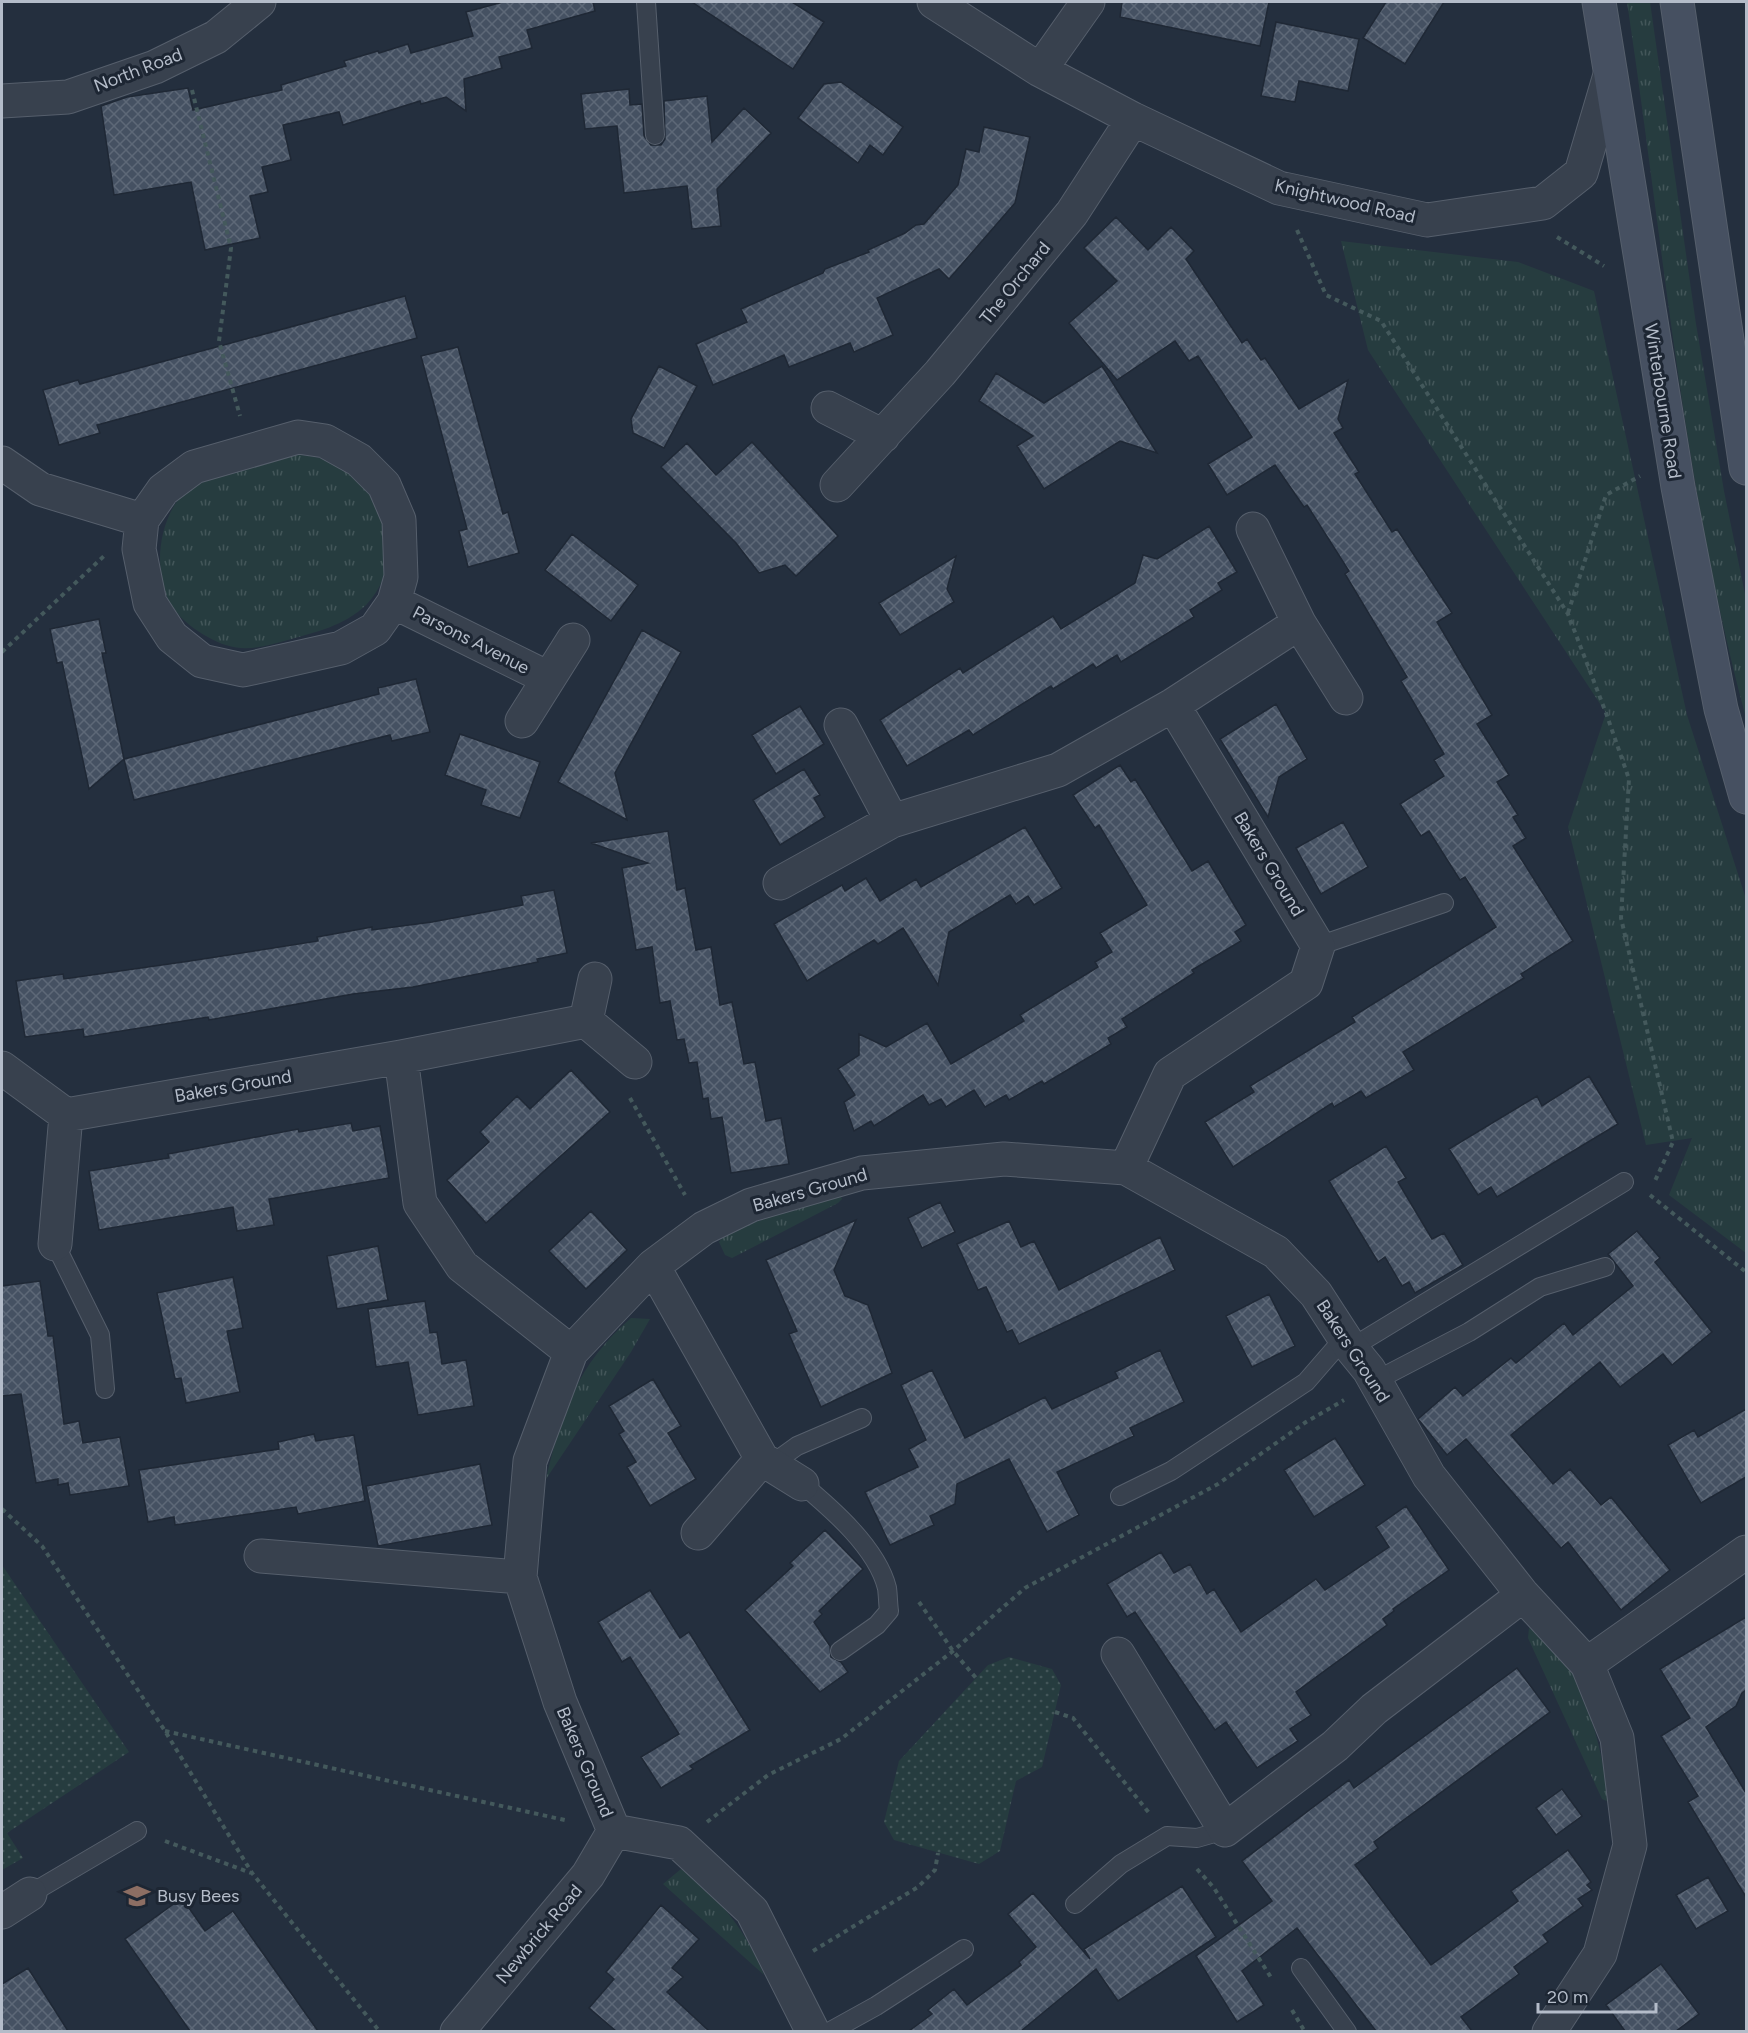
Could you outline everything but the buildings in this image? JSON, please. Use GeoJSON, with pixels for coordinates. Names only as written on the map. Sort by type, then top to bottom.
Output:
{"type":"FeatureCollection","features":[{"type":"Feature","properties":{"kind":"main road","name":"Winterbourne Road"},"geometry":{"type":"LineString","coordinates":[[1599,2],[1678,488],[1721,709],[1746,796]]}},
{"type":"Feature","properties":{"kind":"main road"},"geometry":{"type":"LineString","coordinates":[[1677,2],[1746,468]]}},
{"type":"Feature","properties":{"kind":"street","name":"North Road"},"geometry":{"type":"LineString","coordinates":[[2,101],[68,97],[155,67],[216,38],[259,2]]}},
{"type":"Feature","properties":{"kind":"street","name":"Knightwood Road"},"geometry":{"type":"LineString","coordinates":[[934,2],[1040,70],[1133,119],[1279,189],[1427,220],[1543,203],[1581,173],[1610,75]]}},
{"type":"Feature","properties":{"kind":"street"},"geometry":{"type":"LineString","coordinates":[[1040,70],[1088,2]]}},
{"type":"Feature","properties":{"kind":"street","name":"The Orchard"},"geometry":{"type":"LineString","coordinates":[[837,485],[940,373],[1072,213],[1133,119]]}},
{"type":"Feature","properties":{"kind":"street"},"geometry":{"type":"LineString","coordinates":[[828,408],[883,435]]}},
{"type":"Feature","properties":{"kind":"street","name":"Parsons Avenue"},"geometry":{"type":"LineString","coordinates":[[298,436],[325,441],[359,460],[384,485],[399,520],[401,577],[394,602],[375,629],[341,648],[243,670],[202,662],[171,637],[150,603],[139,549],[142,519],[163,490],[194,468],[298,436]]}},
{"type":"Feature","properties":{"kind":"street"},"geometry":{"type":"LineString","coordinates":[[2,463],[40,489],[142,519]]}},
{"type":"Feature","properties":{"kind":"street"},"geometry":{"type":"LineString","coordinates":[[1253,529],[1299,623],[1346,698]]}},
{"type":"Feature","properties":{"kind":"street","name":"Parsons Avenue"},"geometry":{"type":"LineString","coordinates":[[394,602],[548,678]]}},
{"type":"Feature","properties":{"kind":"street"},"geometry":{"type":"LineString","coordinates":[[780,883],[892,820],[1058,770],[1173,705],[1299,623]]}},
{"type":"Feature","properties":{"kind":"street","name":"Parsons Avenue"},"geometry":{"type":"LineString","coordinates":[[522,721],[573,640]]}},
{"type":"Feature","properties":{"kind":"street","name":"Bakers Ground"},"geometry":{"type":"LineString","coordinates":[[1173,705],[1318,946]]}},
{"type":"Feature","properties":{"kind":"street"},"geometry":{"type":"LineString","coordinates":[[841,725],[892,820]]}},
{"type":"Feature","properties":{"kind":"street"},"geometry":{"type":"LineString","coordinates":[[1126,1168],[1170,1074],[1306,983],[1318,946]]}},
{"type":"Feature","properties":{"kind":"street"},"geometry":{"type":"LineString","coordinates":[[595,979],[586,1021],[635,1062]]}},
{"type":"Feature","properties":{"kind":"street","name":"Bakers Ground"},"geometry":{"type":"LineString","coordinates":[[66,1115],[400,1057],[586,1021]]}},
{"type":"Feature","properties":{"kind":"street"},"geometry":{"type":"LineString","coordinates":[[400,1057],[420,1203],[462,1266],[571,1352]]}},
{"type":"Feature","properties":{"kind":"street"},"geometry":{"type":"LineString","coordinates":[[2,1068],[66,1115],[55,1244]]}},
{"type":"Feature","properties":{"kind":"street","name":"Bakers Ground"},"geometry":{"type":"LineString","coordinates":[[679,1843],[614,1831],[560,1702],[520,1577],[530,1461],[571,1352],[653,1266],[704,1228],[751,1205],[862,1173],[1004,1158],[1126,1168],[1276,1252],[1316,1294],[1360,1359],[1429,1476],[1522,1595],[1587,1664],[1617,1738],[1630,1845],[1600,1954],[1549,2031]]}},
{"type":"Feature","properties":{"kind":"street"},"geometry":{"type":"LineString","coordinates":[[653,1266],[767,1462],[802,1484]]}},
{"type":"Feature","properties":{"kind":"street"},"geometry":{"type":"LineString","coordinates":[[698,1533],[767,1462]]}},
{"type":"Feature","properties":{"kind":"street"},"geometry":{"type":"LineString","coordinates":[[1587,1664],[1746,1552]]}},
{"type":"Feature","properties":{"kind":"street"},"geometry":{"type":"LineString","coordinates":[[261,1556],[520,1577]]}},
{"type":"Feature","properties":{"kind":"street"},"geometry":{"type":"LineString","coordinates":[[1118,1654],[1225,1830],[1335,1746],[1374,1709],[1522,1595]]}},
{"type":"Feature","properties":{"kind":"street","name":"Newbrick Road"},"geometry":{"type":"LineString","coordinates":[[457,2031],[588,1875],[614,1831]]}},
{"type":"Feature","properties":{"kind":"street"},"geometry":{"type":"LineString","coordinates":[[679,1843],[752,1911],[813,2031]]}},
{"type":"Feature","properties":{"kind":"street"},"geometry":{"type":"LineString","coordinates":[[2,1912],[30,1894]]}},
{"type":"Feature","properties":{"kind":"lane"},"geometry":{"type":"LineString","coordinates":[[646,2],[655,135]]}},
{"type":"Feature","properties":{"kind":"lane"},"geometry":{"type":"LineString","coordinates":[[1318,946],[1444,903]]}},
{"type":"Feature","properties":{"kind":"lane"},"geometry":{"type":"LineString","coordinates":[[1360,1359],[1624,1182]]}},
{"type":"Feature","properties":{"kind":"lane"},"geometry":{"type":"LineString","coordinates":[[55,1244],[100,1335],[105,1389]]}},
{"type":"Feature","properties":{"kind":"lane"},"geometry":{"type":"LineString","coordinates":[[1120,1496],[1171,1471],[1306,1382],[1360,1359],[1469,1332],[1540,1287],[1605,1267]]}},
{"type":"Feature","properties":{"kind":"lane"},"geometry":{"type":"LineString","coordinates":[[767,1462],[797,1446],[862,1418]]}},
{"type":"Feature","properties":{"kind":"lane"},"geometry":{"type":"LineString","coordinates":[[802,1484],[834,1511],[869,1552],[886,1587],[889,1611],[877,1625],[840,1651]]}},
{"type":"Feature","properties":{"kind":"lane"},"geometry":{"type":"LineString","coordinates":[[1076,1904],[1121,1864],[1167,1836],[1197,1839],[1225,1830]]}},
{"type":"Feature","properties":{"kind":"lane"},"geometry":{"type":"LineString","coordinates":[[30,1894],[137,1831]]}},
{"type":"Feature","properties":{"kind":"lane"},"geometry":{"type":"LineString","coordinates":[[829,2031],[876,2006],[964,1949]]}},
{"type":"Feature","properties":{"kind":"lane"},"geometry":{"type":"LineString","coordinates":[[1301,1968],[1347,2031]]}},
{"type":"Feature","properties":{"kind":"path"},"geometry":{"type":"LineString","coordinates":[[183,54],[231,248],[219,340],[250,451]]}},
{"type":"Feature","properties":{"kind":"path"},"geometry":{"type":"LineString","coordinates":[[1279,189],[1326,295],[1381,321],[1568,614],[1629,778],[1621,918],[1673,1142],[1649,1194],[1641,1198]]}},
{"type":"Feature","properties":{"kind":"path"},"geometry":{"type":"LineString","coordinates":[[1543,203],[1544,229],[1605,266]]}},
{"type":"Feature","properties":{"kind":"path"},"geometry":{"type":"LineString","coordinates":[[1568,614],[1606,495],[1642,475]]}},
{"type":"Feature","properties":{"kind":"path"},"geometry":{"type":"LineString","coordinates":[[2,652],[142,519]]}},
{"type":"Feature","properties":{"kind":"path"},"geometry":{"type":"LineString","coordinates":[[627,1094],[704,1228]]}},
{"type":"Feature","properties":{"kind":"path"},"geometry":{"type":"LineString","coordinates":[[1649,1194],[1746,1272]]}},
{"type":"Feature","properties":{"kind":"path"},"geometry":{"type":"LineString","coordinates":[[679,1843],[768,1775],[841,1739],[953,1651],[1025,1588],[1218,1484],[1306,1422],[1354,1394],[1360,1359]]}},
{"type":"Feature","properties":{"kind":"path"},"geometry":{"type":"LineString","coordinates":[[2,1509],[42,1546],[165,1731],[252,1873],[380,2031]]}},
{"type":"Feature","properties":{"kind":"path"},"geometry":{"type":"LineString","coordinates":[[1055,1712],[1073,1718],[1167,1836],[1214,1888],[1275,1984]]}},
{"type":"Feature","properties":{"kind":"path"},"geometry":{"type":"LineString","coordinates":[[165,1731],[614,1831]]}},
{"type":"Feature","properties":{"kind":"path"},"geometry":{"type":"LineString","coordinates":[[137,1831],[252,1873]]}},
{"type":"Feature","properties":{"kind":"path"},"geometry":{"type":"LineString","coordinates":[[782,1970],[918,1887],[935,1870],[938,1853]]}},
{"type":"Feature","properties":{"kind":"path"},"geometry":{"type":"LineString","coordinates":[[1287,2003],[1305,2031]]}},
{"type":"Feature","properties":{"kind":"green space"},"geometry":{"type":"Polygon","coordinates":[[[1627,2],[1650,2],[1696,324],[1724,491],[1746,599],[1746,718],[1724,630],[1690,452],[1627,2]]]}},
{"type":"Feature","properties":{"kind":"green space"},"geometry":{"type":"Polygon","coordinates":[[[1341,241],[1518,262],[1594,291],[1687,715],[1746,899],[1746,1253],[1669,1195],[1692,1138],[1646,1145],[1568,827],[1606,713],[1368,350],[1341,241]]]}},
{"type":"Feature","properties":{"kind":"green space"},"geometry":{"type":"Polygon","coordinates":[[[290,454],[335,462],[355,472],[371,488],[385,516],[388,532],[389,548],[383,579],[376,593],[366,605],[348,618],[329,627],[266,646],[237,648],[217,642],[182,618],[166,594],[160,561],[161,544],[171,511],[192,485],[207,476],[237,466],[290,454]]]}},
{"type":"Feature","properties":{"kind":"green space"},"geometry":{"type":"Polygon","coordinates":[[[841,1196],[842,1199],[838,1203],[732,1258],[725,1255],[719,1242],[726,1235],[756,1222],[841,1196]]]}},
{"type":"Feature","properties":{"kind":"green space"},"geometry":{"type":"Polygon","coordinates":[[[631,1318],[650,1319],[631,1352],[546,1479],[558,1432],[574,1391],[597,1353],[631,1318]]]}},
{"type":"Feature","properties":{"kind":"green space"},"geometry":{"type":"Polygon","coordinates":[[[2,1565],[129,1752],[7,1833],[23,1858],[2,1870],[2,1565]]]}},
{"type":"Feature","properties":{"kind":"green space"},"geometry":{"type":"Polygon","coordinates":[[[1529,1628],[1547,1640],[1563,1658],[1576,1679],[1595,1730],[1609,1802],[1602,1799],[1528,1638],[1529,1628]]]}},
{"type":"Feature","properties":{"kind":"green space"},"geometry":{"type":"Polygon","coordinates":[[[1009,1657],[1052,1669],[1061,1685],[1042,1767],[1016,1781],[1000,1851],[979,1864],[894,1840],[884,1822],[899,1761],[988,1665],[1009,1657]]]}},
{"type":"Feature","properties":{"kind":"green space"},"geometry":{"type":"Polygon","coordinates":[[[681,1869],[720,1903],[749,1944],[764,1975],[663,1884],[681,1869]]]}},
{"type":"Feature","properties":{"kind":"place","name":"Busy Bees"},"geometry":{"type":"Point","coordinates":[137,1896]}}]}
